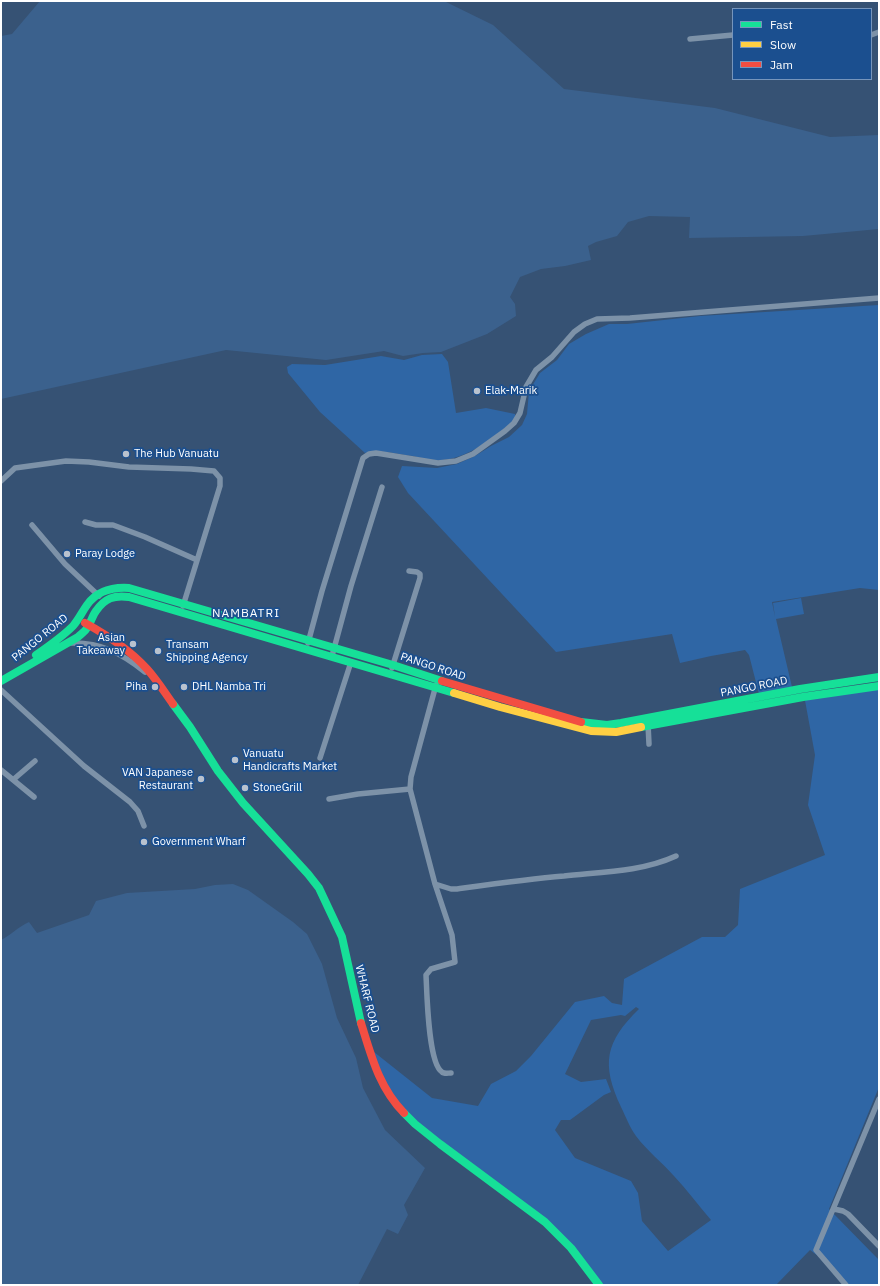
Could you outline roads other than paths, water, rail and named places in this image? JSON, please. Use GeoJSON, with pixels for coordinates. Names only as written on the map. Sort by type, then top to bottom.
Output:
{"type":"FeatureCollection","features":[{"type":"Feature","properties":{"kind":"street"},"geometry":{"type":"LineString","coordinates":[[690,39],[732,35]]}},
{"type":"Feature","properties":{"kind":"street"},"geometry":{"type":"LineString","coordinates":[[307,649],[322,591],[363,458],[370,454],[376,453],[438,464],[456,461],[473,454],[514,423],[520,413],[526,387],[536,370],[552,357],[574,332],[585,324],[597,319],[630,318],[879,298]]}},
{"type":"Feature","properties":{"kind":"street"},"geometry":{"type":"LineString","coordinates":[[1,481],[16,468],[66,461],[214,471],[218,475],[221,482],[182,609]]}},
{"type":"Feature","properties":{"kind":"street"},"geometry":{"type":"LineString","coordinates":[[332,656],[333,647],[351,586],[382,487]]}},
{"type":"Feature","properties":{"kind":"street"},"geometry":{"type":"LineString","coordinates":[[85,522],[96,525],[113,525],[145,537],[197,560]]}},
{"type":"Feature","properties":{"kind":"street"},"geometry":{"type":"LineString","coordinates":[[32,525],[65,564],[104,602]]}},
{"type":"Feature","properties":{"kind":"street"},"geometry":{"type":"LineString","coordinates":[[390,674],[420,578],[420,574],[418,572],[409,571]]}},
{"type":"Feature","properties":{"kind":"street","name":"PANGO ROAD"},"geometry":{"type":"LineString","coordinates":[[15,672],[20,666],[50,645],[76,623],[88,604],[97,595],[112,588],[120,587],[129,588],[220,623],[390,674],[436,684]]}},
{"type":"Feature","properties":{"kind":"street","name":"PANGO ROAD"},"geometry":{"type":"LineString","coordinates":[[1,681],[69,642],[81,640],[95,612],[104,602],[116,596],[125,596],[309,640],[393,665],[436,684],[507,709],[591,732],[616,732],[647,722],[800,689],[879,677]]}},
{"type":"Feature","properties":{"kind":"street"},"geometry":{"type":"LineString","coordinates":[[76,623],[76,634],[81,640]]}},
{"type":"Feature","properties":{"kind":"street","name":"WHARF ROAD"},"geometry":{"type":"LineString","coordinates":[[76,623],[89,625],[134,656],[148,670],[190,727],[218,771],[243,803],[308,874],[326,902],[342,938],[358,1013],[379,1077],[388,1094],[415,1124],[545,1222],[571,1248],[599,1285]]}},
{"type":"Feature","properties":{"kind":"street","name":"WHARF ROAD"},"geometry":{"type":"LineString","coordinates":[[81,640],[115,651],[133,662],[156,680]]}},
{"type":"Feature","properties":{"kind":"street"},"geometry":{"type":"LineString","coordinates":[[320,758],[351,662]]}},
{"type":"Feature","properties":{"kind":"street"},"geometry":{"type":"LineString","coordinates":[[436,684],[411,777],[410,789],[435,884],[452,935],[456,961],[453,964],[431,969],[426,974],[432,1052],[436,1064],[442,1072],[451,1073]]}},
{"type":"Feature","properties":{"kind":"street","name":"PANGO ROAD"},"geometry":{"type":"LineString","coordinates":[[647,722],[879,686]]}},
{"type":"Feature","properties":{"kind":"street"},"geometry":{"type":"LineString","coordinates":[[1,690],[84,766],[130,802],[138,811],[144,826]]}},
{"type":"Feature","properties":{"kind":"street"},"geometry":{"type":"LineString","coordinates":[[647,722],[649,744]]}},
{"type":"Feature","properties":{"kind":"street"},"geometry":{"type":"LineString","coordinates":[[14,779],[35,761]]}},
{"type":"Feature","properties":{"kind":"street"},"geometry":{"type":"LineString","coordinates":[[1,770],[14,779],[34,797]]}},
{"type":"Feature","properties":{"kind":"street"},"geometry":{"type":"LineString","coordinates":[[329,798],[410,789]]}},
{"type":"Feature","properties":{"kind":"street"},"geometry":{"type":"LineString","coordinates":[[435,884],[451,889],[457,889],[631,869],[656,864],[676,856]]}},
{"type":"Feature","properties":{"kind":"street"},"geometry":{"type":"LineString","coordinates":[[846,1285],[816,1250],[834,1210],[879,1099]]}},
{"type":"Feature","properties":{"kind":"street"},"geometry":{"type":"LineString","coordinates":[[834,1210],[843,1211],[848,1214],[879,1246]]}},
{"type":"Feature","properties":{"kind":"place","name":"Elak-Marik"},"geometry":{"type":"Point","coordinates":[477,391]}},
{"type":"Feature","properties":{"kind":"place","name":"The Hub Vanuatu"},"geometry":{"type":"Point","coordinates":[126,454]}},
{"type":"Feature","properties":{"kind":"place","name":"Paray Lodge"},"geometry":{"type":"Point","coordinates":[67,554]}},
{"type":"Feature","properties":{"kind":"place","name":"Asian Takeaway"},"geometry":{"type":"Point","coordinates":[133,644]}},
{"type":"Feature","properties":{"kind":"place","name":"Transam Shipping Agency"},"geometry":{"type":"Point","coordinates":[158,651]}},
{"type":"Feature","properties":{"kind":"place","name":"Piha"},"geometry":{"type":"Point","coordinates":[155,687]}},
{"type":"Feature","properties":{"kind":"place","name":"DHL Namba Tri"},"geometry":{"type":"Point","coordinates":[184,687]}},
{"type":"Feature","properties":{"kind":"place","name":"Vanuatu Handicrafts Market"},"geometry":{"type":"Point","coordinates":[235,760]}},
{"type":"Feature","properties":{"kind":"place","name":"VAN Japanese Restaurant"},"geometry":{"type":"Point","coordinates":[201,779]}},
{"type":"Feature","properties":{"kind":"place","name":"StoneGrill"},"geometry":{"type":"Point","coordinates":[245,788]}},
{"type":"Feature","properties":{"kind":"place","name":"Government Wharf"},"geometry":{"type":"Point","coordinates":[144,842]}},
{"type":"Feature","properties":{"kind":"district","name":"NAMBATRI"},"geometry":{"type":"Point","coordinates":[246,614]}}]}
